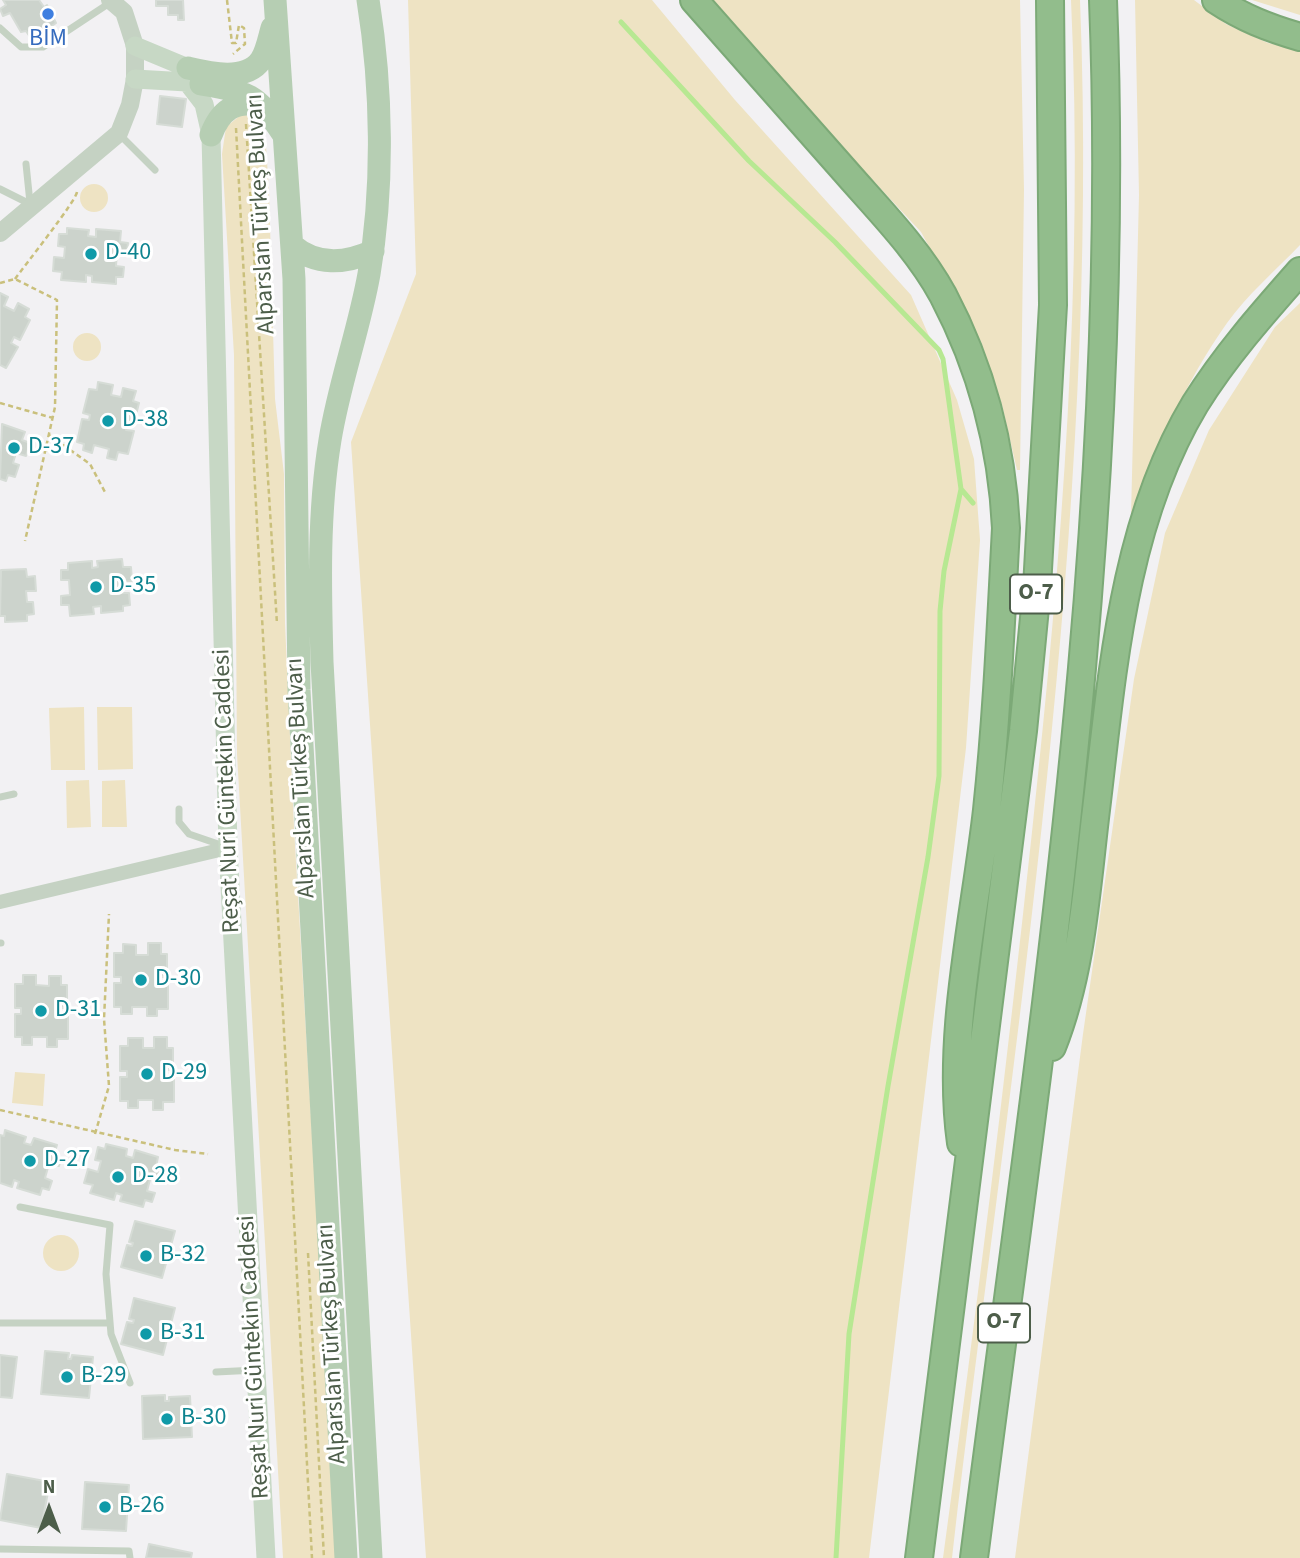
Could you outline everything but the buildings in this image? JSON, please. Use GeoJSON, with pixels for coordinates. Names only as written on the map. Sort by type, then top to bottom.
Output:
{"type":"FeatureCollection","features":[{"type":"Feature","properties":{"kind":"highway"},"geometry":{"type":"LineString","coordinates":[[694,0],[906,242],[942,293],[967,343],[996,435],[1004,483],[1006,528],[987,808],[958,1050],[957,1117],[966,1184]]}},
{"type":"Feature","properties":{"kind":"highway","name":"O-7"},"geometry":{"type":"LineString","coordinates":[[919,1558],[1023,731],[1043,504],[1053,279],[1050,0]]}},
{"type":"Feature","properties":{"kind":"highway","name":"O-7"},"geometry":{"type":"LineString","coordinates":[[974,1558],[1035,1087],[1086,644],[1096,517],[1107,228],[1103,0]]}},
{"type":"Feature","properties":{"kind":"highway"},"geometry":{"type":"LineString","coordinates":[[1216,0],[1260,24],[1300,37]]}},
{"type":"Feature","properties":{"kind":"highway"},"geometry":{"type":"LineString","coordinates":[[1035,1087],[1054,1040],[1080,946],[1119,635],[1147,517],[1162,474],[1195,406],[1237,343],[1300,271]]}},
{"type":"Feature","properties":{"kind":"main road","name":"Alparslan Türkeş Bulvarı"},"geometry":{"type":"LineString","coordinates":[[368,0],[379,141],[373,251],[357,332],[330,438],[321,511],[320,554],[322,662],[370,1558]]}},
{"type":"Feature","properties":{"kind":"main road"},"geometry":{"type":"LineString","coordinates":[[135,79],[242,72],[254,68],[263,58],[275,7]]}},
{"type":"Feature","properties":{"kind":"main road","name":"Alparslan Türkeş Bulvarı"},"geometry":{"type":"LineString","coordinates":[[275,7],[292,245],[299,690],[346,1558]]}},
{"type":"Feature","properties":{"kind":"main road"},"geometry":{"type":"LineString","coordinates":[[135,46],[187,75],[242,92],[265,106],[284,134]]}},
{"type":"Feature","properties":{"kind":"main road","name":"Reşat Nuri Güntekin Caddesi"},"geometry":{"type":"LineString","coordinates":[[187,75],[204,104],[211,135],[219,364],[228,848],[266,1558]]}},
{"type":"Feature","properties":{"kind":"main road"},"geometry":{"type":"LineString","coordinates":[[211,135],[223,112],[235,105],[252,103],[265,106]]}},
{"type":"Feature","properties":{"kind":"main road"},"geometry":{"type":"LineString","coordinates":[[292,245],[316,260],[340,262],[373,251]]}},
{"type":"Feature","properties":{"kind":"street"},"geometry":{"type":"LineString","coordinates":[[0,233],[30,204],[118,133],[130,105],[135,79],[135,46],[124,12],[112,0]]}},
{"type":"Feature","properties":{"kind":"street"},"geometry":{"type":"LineString","coordinates":[[0,902],[228,848]]}},
{"type":"Feature","properties":{"kind":"lane"},"geometry":{"type":"LineString","coordinates":[[0,28],[21,47],[43,47],[112,0]]}},
{"type":"Feature","properties":{"kind":"lane"},"geometry":{"type":"LineString","coordinates":[[118,133],[155,170]]}},
{"type":"Feature","properties":{"kind":"lane"},"geometry":{"type":"LineString","coordinates":[[26,164],[30,204]]}},
{"type":"Feature","properties":{"kind":"lane"},"geometry":{"type":"LineString","coordinates":[[0,189],[30,204]]}},
{"type":"Feature","properties":{"kind":"lane"},"geometry":{"type":"LineString","coordinates":[[0,797],[14,794]]}},
{"type":"Feature","properties":{"kind":"lane"},"geometry":{"type":"LineString","coordinates":[[179,809],[179,822],[189,834],[228,848]]}},
{"type":"Feature","properties":{"kind":"lane"},"geometry":{"type":"LineString","coordinates":[[20,1207],[110,1225],[106,1274],[111,1334],[130,1383]]}},
{"type":"Feature","properties":{"kind":"lane"},"geometry":{"type":"LineString","coordinates":[[0,1323],[110,1323]]}},
{"type":"Feature","properties":{"kind":"lane"},"geometry":{"type":"LineString","coordinates":[[216,1372],[256,1370]]}},
{"type":"Feature","properties":{"kind":"lane"},"geometry":{"type":"LineString","coordinates":[[0,1549],[130,1551],[130,1558]]}},
{"type":"Feature","properties":{"kind":"path"},"geometry":{"type":"LineString","coordinates":[[219,73],[219,61],[245,44],[243,25],[237,29],[236,43],[231,42],[227,0]]}},
{"type":"Feature","properties":{"kind":"path"},"geometry":{"type":"LineString","coordinates":[[235,105],[312,1558]]}},
{"type":"Feature","properties":{"kind":"path"},"geometry":{"type":"LineString","coordinates":[[0,283],[15,279],[57,219],[76,201],[82,163]]}},
{"type":"Feature","properties":{"kind":"path"},"geometry":{"type":"LineString","coordinates":[[15,279],[57,300],[52,418],[25,541]]}},
{"type":"Feature","properties":{"kind":"path"},"geometry":{"type":"LineString","coordinates":[[0,403],[52,418]]}},
{"type":"Feature","properties":{"kind":"path"},"geometry":{"type":"LineString","coordinates":[[48,435],[90,464],[106,494]]}},
{"type":"Feature","properties":{"kind":"path"},"geometry":{"type":"LineString","coordinates":[[95,1133],[109,1086],[104,1019],[109,914]]}},
{"type":"Feature","properties":{"kind":"path"},"geometry":{"type":"LineString","coordinates":[[0,1110],[95,1133],[208,1154]]}},
{"type":"Feature","properties":{"kind":"shaded area"},"geometry":{"type":"Polygon","coordinates":[[[408,0],[652,0],[735,100],[911,295],[957,400],[974,459],[980,540],[966,748],[869,1558],[426,1558],[351,442],[416,274],[408,0]]]}},
{"type":"Feature","properties":{"kind":"shaded area"},"geometry":{"type":"Polygon","coordinates":[[[705,0],[1020,0],[1024,190],[1020,470],[1017,470],[1002,405],[981,342],[921,232],[705,0]]]}},
{"type":"Feature","properties":{"kind":"shaded area"},"geometry":{"type":"Polygon","coordinates":[[[1071,0],[1080,0],[1083,196],[1077,391],[1065,586],[1025,975],[952,1558],[943,1558],[1012,1014],[1053,624],[1068,416],[1075,208],[1071,0]]]}},
{"type":"Feature","properties":{"kind":"shaded area"},"geometry":{"type":"Polygon","coordinates":[[[1135,0],[1194,0],[1226,24],[1268,43],[1300,50],[1300,245],[1243,303],[1212,345],[1173,416],[1131,515],[1139,195],[1135,0]]]}},
{"type":"Feature","properties":{"kind":"shaded area"},"geometry":{"type":"Polygon","coordinates":[[[1252,0],[1300,0],[1300,15],[1252,0]]]}},
{"type":"Feature","properties":{"kind":"shaded area"},"geometry":{"type":"Polygon","coordinates":[[[242,114],[258,119],[266,146],[275,399],[284,474],[285,623],[294,828],[337,1558],[283,1558],[237,754],[234,355],[222,154],[226,127],[242,114]]]}},
{"type":"Feature","properties":{"kind":"shaded area"},"geometry":{"type":"Polygon","coordinates":[[[94,184],[104,188],[108,198],[104,208],[94,212],[84,208],[80,198],[84,188],[94,184]]]}},
{"type":"Feature","properties":{"kind":"shaded area"},"geometry":{"type":"Polygon","coordinates":[[[1300,303],[1300,1558],[1015,1558],[1083,1034],[1134,679],[1165,533],[1209,430],[1275,327],[1300,303]]]}},
{"type":"Feature","properties":{"kind":"shaded area"},"geometry":{"type":"Polygon","coordinates":[[[87,333],[97,337],[101,347],[97,357],[87,361],[77,357],[73,347],[77,337],[87,333]]]}},
{"type":"Feature","properties":{"kind":"shaded area"},"geometry":{"type":"Polygon","coordinates":[[[84,707],[85,770],[51,770],[49,708],[84,707]]]}},
{"type":"Feature","properties":{"kind":"shaded area"},"geometry":{"type":"Polygon","coordinates":[[[97,707],[132,707],[133,769],[98,770],[97,707]]]}},
{"type":"Feature","properties":{"kind":"shaded area"},"geometry":{"type":"Polygon","coordinates":[[[89,780],[91,827],[67,828],[66,781],[89,780]]]}},
{"type":"Feature","properties":{"kind":"shaded area"},"geometry":{"type":"Polygon","coordinates":[[[125,780],[127,827],[102,827],[102,781],[125,780]]]}},
{"type":"Feature","properties":{"kind":"shaded area"},"geometry":{"type":"Polygon","coordinates":[[[15,1072],[45,1074],[43,1106],[12,1103],[15,1072]]]}},
{"type":"Feature","properties":{"kind":"shaded area"},"geometry":{"type":"Polygon","coordinates":[[[61,1235],[74,1240],[79,1253],[74,1266],[61,1271],[48,1266],[43,1253],[48,1240],[61,1235]]]}},
{"type":"Feature","properties":{"kind":"waterway"},"geometry":{"type":"LineString","coordinates":[[621,22],[749,161],[835,242],[939,350],[943,359],[961,489],[944,571],[940,611],[939,776],[849,1334],[836,1558]]}},
{"type":"Feature","properties":{"kind":"waterway"},"geometry":{"type":"LineString","coordinates":[[961,489],[973,503]]}},
{"type":"Feature","properties":{"kind":"place","name":"BİM"},"geometry":{"type":"Point","coordinates":[48,14]}},
{"type":"Feature","properties":{"kind":"place","name":"D-40"},"geometry":{"type":"Point","coordinates":[91,254]}},
{"type":"Feature","properties":{"kind":"place","name":"D-38"},"geometry":{"type":"Point","coordinates":[108,421]}},
{"type":"Feature","properties":{"kind":"place","name":"D-37"},"geometry":{"type":"Point","coordinates":[14,448]}},
{"type":"Feature","properties":{"kind":"place","name":"D-35"},"geometry":{"type":"Point","coordinates":[96,587]}},
{"type":"Feature","properties":{"kind":"place","name":"D-30"},"geometry":{"type":"Point","coordinates":[141,980]}},
{"type":"Feature","properties":{"kind":"place","name":"D-31"},"geometry":{"type":"Point","coordinates":[41,1011]}},
{"type":"Feature","properties":{"kind":"place","name":"D-29"},"geometry":{"type":"Point","coordinates":[147,1074]}},
{"type":"Feature","properties":{"kind":"place","name":"D-27"},"geometry":{"type":"Point","coordinates":[30,1161]}},
{"type":"Feature","properties":{"kind":"place","name":"D-28"},"geometry":{"type":"Point","coordinates":[118,1177]}},
{"type":"Feature","properties":{"kind":"place","name":"B-32"},"geometry":{"type":"Point","coordinates":[146,1256]}},
{"type":"Feature","properties":{"kind":"place","name":"B-31"},"geometry":{"type":"Point","coordinates":[146,1334]}},
{"type":"Feature","properties":{"kind":"place","name":"B-29"},"geometry":{"type":"Point","coordinates":[67,1377]}},
{"type":"Feature","properties":{"kind":"place","name":"B-30"},"geometry":{"type":"Point","coordinates":[167,1419]}},
{"type":"Feature","properties":{"kind":"place","name":"B-26"},"geometry":{"type":"Point","coordinates":[105,1507]}}]}
